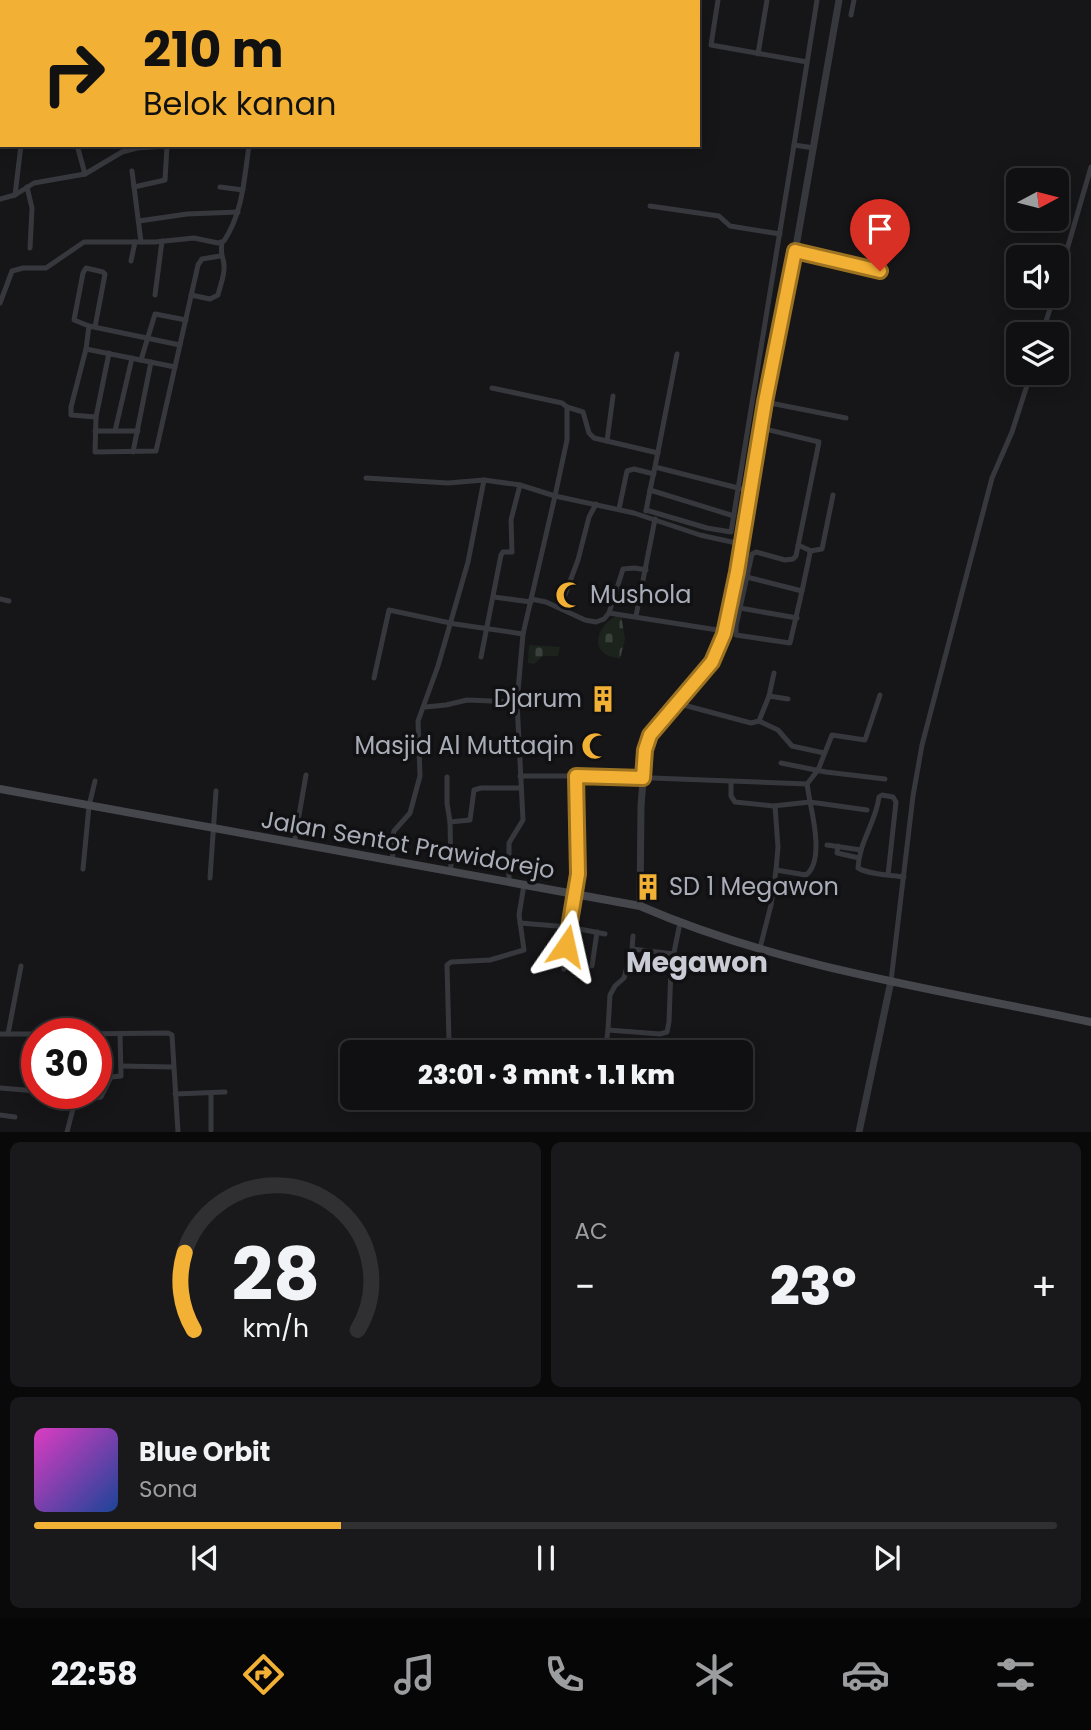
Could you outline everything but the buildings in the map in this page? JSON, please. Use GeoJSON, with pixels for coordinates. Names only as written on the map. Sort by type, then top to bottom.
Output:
{"type":"FeatureCollection","features":[{"type":"Feature","properties":{"kind":"main road","name":"Jalan Sentot Prawidorejo"},"geometry":{"type":"LineString","coordinates":[[0,789],[640,906],[680,923],[836,970],[1091,1022]]}},
{"type":"Feature","properties":{"kind":"street"},"geometry":{"type":"LineString","coordinates":[[718,0],[711,45],[807,62]]}},
{"type":"Feature","properties":{"kind":"street"},"geometry":{"type":"LineString","coordinates":[[758,54],[767,0]]}},
{"type":"Feature","properties":{"kind":"street"},"geometry":{"type":"LineString","coordinates":[[747,578],[741,544],[795,251],[807,62],[817,0]]}},
{"type":"Feature","properties":{"kind":"street"},"geometry":{"type":"LineString","coordinates":[[366,478],[448,483],[484,480],[520,485],[555,496],[731,532],[780,234],[839,0]]}},
{"type":"Feature","properties":{"kind":"street"},"geometry":{"type":"LineString","coordinates":[[851,15],[854,0]]}},
{"type":"Feature","properties":{"kind":"street"},"geometry":{"type":"LineString","coordinates":[[15,195],[21,147]]}},
{"type":"Feature","properties":{"kind":"street"},"geometry":{"type":"LineString","coordinates":[[78,147],[85,174]]}},
{"type":"Feature","properties":{"kind":"street"},"geometry":{"type":"LineString","coordinates":[[0,199],[15,195],[37,182],[85,174],[122,152],[152,147]]}},
{"type":"Feature","properties":{"kind":"street"},"geometry":{"type":"LineString","coordinates":[[134,187],[165,180],[167,147]]}},
{"type":"Feature","properties":{"kind":"street"},"geometry":{"type":"LineString","coordinates":[[191,295],[216,298],[224,270],[220,256],[222,242],[238,212],[248,147]]}},
{"type":"Feature","properties":{"kind":"street"},"geometry":{"type":"LineString","coordinates":[[1068,245],[1091,167]]}},
{"type":"Feature","properties":{"kind":"street"},"geometry":{"type":"LineString","coordinates":[[131,261],[138,242],[139,220],[132,171]]}},
{"type":"Feature","properties":{"kind":"street"},"geometry":{"type":"LineString","coordinates":[[27,187],[33,208],[30,247]]}},
{"type":"Feature","properties":{"kind":"street"},"geometry":{"type":"LineString","coordinates":[[220,187],[243,190]]}},
{"type":"Feature","properties":{"kind":"street"},"geometry":{"type":"LineString","coordinates":[[650,206],[719,216],[730,226],[780,234]]}},
{"type":"Feature","properties":{"kind":"street"},"geometry":{"type":"LineString","coordinates":[[139,220],[187,214],[238,212]]}},
{"type":"Feature","properties":{"kind":"street"},"geometry":{"type":"LineString","coordinates":[[0,303],[12,271],[46,268],[84,242],[194,238],[222,242]]}},
{"type":"Feature","properties":{"kind":"street"},"geometry":{"type":"LineString","coordinates":[[155,295],[162,241]]}},
{"type":"Feature","properties":{"kind":"street"},"geometry":{"type":"LineString","coordinates":[[795,251],[880,271]]}},
{"type":"Feature","properties":{"kind":"street"},"geometry":{"type":"LineString","coordinates":[[110,353],[96,417],[95,452],[153,453],[158,449],[199,261],[210,256],[220,256]]}},
{"type":"Feature","properties":{"kind":"street"},"geometry":{"type":"LineString","coordinates":[[96,417],[70,413],[86,349],[92,326],[106,274],[86,268],[74,320],[92,326],[180,345]]}},
{"type":"Feature","properties":{"kind":"street"},"geometry":{"type":"LineString","coordinates":[[141,360],[155,314],[186,320]]}},
{"type":"Feature","properties":{"kind":"street"},"geometry":{"type":"LineString","coordinates":[[86,349],[175,367]]}},
{"type":"Feature","properties":{"kind":"street"},"geometry":{"type":"LineString","coordinates":[[646,513],[677,354]]}},
{"type":"Feature","properties":{"kind":"street"},"geometry":{"type":"LineString","coordinates":[[115,431],[132,358]]}},
{"type":"Feature","properties":{"kind":"street"},"geometry":{"type":"LineString","coordinates":[[133,452],[151,362]]}},
{"type":"Feature","properties":{"kind":"street"},"geometry":{"type":"LineString","coordinates":[[759,369],[771,371]]}},
{"type":"Feature","properties":{"kind":"street"},"geometry":{"type":"LineString","coordinates":[[859,1132],[891,981],[913,796],[922,745],[992,478],[1012,432],[1027,385]]}},
{"type":"Feature","properties":{"kind":"street"},"geometry":{"type":"LineString","coordinates":[[492,388],[562,402],[567,407],[583,412],[589,433],[594,438],[657,453]]}},
{"type":"Feature","properties":{"kind":"street"},"geometry":{"type":"LineString","coordinates":[[607,441],[613,396]]}},
{"type":"Feature","properties":{"kind":"street"},"geometry":{"type":"LineString","coordinates":[[766,402],[846,418]]}},
{"type":"Feature","properties":{"kind":"street"},"geometry":{"type":"LineString","coordinates":[[509,882],[509,843],[523,820],[517,702],[523,634],[567,440],[567,407]]}},
{"type":"Feature","properties":{"kind":"street"},"geometry":{"type":"LineString","coordinates":[[640,906],[646,743],[654,728],[712,662],[738,591],[743,565],[756,552],[785,560],[793,559],[798,545],[819,442],[763,428]]}},
{"type":"Feature","properties":{"kind":"street"},"geometry":{"type":"LineString","coordinates":[[95,431],[138,431]]}},
{"type":"Feature","properties":{"kind":"street"},"geometry":{"type":"LineString","coordinates":[[747,438],[759,440]]}},
{"type":"Feature","properties":{"kind":"street"},"geometry":{"type":"LineString","coordinates":[[619,509],[627,471],[634,469],[664,471],[750,491]]}},
{"type":"Feature","properties":{"kind":"street"},"geometry":{"type":"LineString","coordinates":[[393,862],[394,831],[410,813],[420,776],[418,721],[425,707],[468,562],[484,480]]}},
{"type":"Feature","properties":{"kind":"street"},"geometry":{"type":"LineString","coordinates":[[481,657],[501,555],[503,552],[512,552],[511,520],[520,485]]}},
{"type":"Feature","properties":{"kind":"street"},"geometry":{"type":"LineString","coordinates":[[650,490],[734,516]]}},
{"type":"Feature","properties":{"kind":"street"},"geometry":{"type":"LineString","coordinates":[[798,545],[810,551],[821,549],[833,495]]}},
{"type":"Feature","properties":{"kind":"street"},"geometry":{"type":"LineString","coordinates":[[560,608],[578,560],[586,525],[596,504]]}},
{"type":"Feature","properties":{"kind":"street"},"geometry":{"type":"LineString","coordinates":[[646,513],[655,519],[700,535],[741,544]]}},
{"type":"Feature","properties":{"kind":"street"},"geometry":{"type":"LineString","coordinates":[[636,617],[655,519]]}},
{"type":"Feature","properties":{"kind":"street"},"geometry":{"type":"LineString","coordinates":[[736,635],[789,643],[797,618],[810,551]]}},
{"type":"Feature","properties":{"kind":"street"},"geometry":{"type":"LineString","coordinates":[[494,597],[531,601],[560,608],[585,620],[596,622],[609,613],[623,569],[646,570]]}},
{"type":"Feature","properties":{"kind":"street"},"geometry":{"type":"LineString","coordinates":[[747,578],[802,591]]}},
{"type":"Feature","properties":{"kind":"street"},"geometry":{"type":"LineString","coordinates":[[734,644],[740,608],[738,591],[747,578]]}},
{"type":"Feature","properties":{"kind":"street"},"geometry":{"type":"LineString","coordinates":[[0,599],[9,601]]}},
{"type":"Feature","properties":{"kind":"street"},"geometry":{"type":"LineString","coordinates":[[740,608],[797,618]]}},
{"type":"Feature","properties":{"kind":"street"},"geometry":{"type":"LineString","coordinates":[[374,678],[389,610],[523,634]]}},
{"type":"Feature","properties":{"kind":"street"},"geometry":{"type":"LineString","coordinates":[[609,613],[724,631]]}},
{"type":"Feature","properties":{"kind":"street"},"geometry":{"type":"LineString","coordinates":[[759,722],[774,673]]}},
{"type":"Feature","properties":{"kind":"street"},"geometry":{"type":"LineString","coordinates":[[776,870],[806,875],[813,866],[815,830],[807,785],[818,771],[830,736],[833,734],[864,740],[880,695]]}},
{"type":"Feature","properties":{"kind":"street"},"geometry":{"type":"LineString","coordinates":[[769,696],[788,699]]}},
{"type":"Feature","properties":{"kind":"street"},"geometry":{"type":"LineString","coordinates":[[425,707],[467,700],[517,702]]}},
{"type":"Feature","properties":{"kind":"street"},"geometry":{"type":"LineString","coordinates":[[676,703],[751,723],[759,722],[778,730],[789,744],[824,753]]}},
{"type":"Feature","properties":{"kind":"street"},"geometry":{"type":"LineString","coordinates":[[782,764],[885,779]]}},
{"type":"Feature","properties":{"kind":"street"},"geometry":{"type":"LineString","coordinates":[[294,844],[306,775]]}},
{"type":"Feature","properties":{"kind":"street"},"geometry":{"type":"LineString","coordinates":[[520,776],[807,785]]}},
{"type":"Feature","properties":{"kind":"street"},"geometry":{"type":"LineString","coordinates":[[564,969],[576,894],[579,849],[576,776]]}},
{"type":"Feature","properties":{"kind":"street"},"geometry":{"type":"LineString","coordinates":[[447,777],[450,871]]}},
{"type":"Feature","properties":{"kind":"street"},"geometry":{"type":"LineString","coordinates":[[83,869],[89,806],[95,781]]}},
{"type":"Feature","properties":{"kind":"street"},"geometry":{"type":"LineString","coordinates":[[731,782],[732,800],[775,806],[810,802],[867,810]]}},
{"type":"Feature","properties":{"kind":"street"},"geometry":{"type":"LineString","coordinates":[[450,822],[471,819],[474,790],[521,788]]}},
{"type":"Feature","properties":{"kind":"street"},"geometry":{"type":"LineString","coordinates":[[210,878],[216,791]]}},
{"type":"Feature","properties":{"kind":"street"},"geometry":{"type":"LineString","coordinates":[[888,875],[895,798],[882,795],[861,850],[859,869],[888,875],[904,877]]}},
{"type":"Feature","properties":{"kind":"street"},"geometry":{"type":"LineString","coordinates":[[760,948],[771,905],[776,870],[778,847],[775,806]]}},
{"type":"Feature","properties":{"kind":"street"},"geometry":{"type":"LineString","coordinates":[[827,845],[861,850]]}},
{"type":"Feature","properties":{"kind":"street"},"geometry":{"type":"LineString","coordinates":[[838,846],[837,853],[859,858]]}},
{"type":"Feature","properties":{"kind":"street"},"geometry":{"type":"LineString","coordinates":[[449,1040],[448,963],[490,960],[524,950],[519,915],[524,885]]}},
{"type":"Feature","properties":{"kind":"street"},"geometry":{"type":"LineString","coordinates":[[520,923],[569,927],[605,934]]}},
{"type":"Feature","properties":{"kind":"street"},"geometry":{"type":"LineString","coordinates":[[608,1030],[666,1033],[680,923]]}},
{"type":"Feature","properties":{"kind":"street"},"geometry":{"type":"LineString","coordinates":[[592,966],[597,932]]}},
{"type":"Feature","properties":{"kind":"street"},"geometry":{"type":"LineString","coordinates":[[607,1040],[610,995],[624,978],[633,936]]}},
{"type":"Feature","properties":{"kind":"street"},"geometry":{"type":"LineString","coordinates":[[632,950],[674,954]]}},
{"type":"Feature","properties":{"kind":"street"},"geometry":{"type":"LineString","coordinates":[[8,1034],[10,1010],[21,966]]}},
{"type":"Feature","properties":{"kind":"street"},"geometry":{"type":"LineString","coordinates":[[0,1034],[21,1034]]}},
{"type":"Feature","properties":{"kind":"street"},"geometry":{"type":"LineString","coordinates":[[112,1034],[170,1034],[178,1132]]}},
{"type":"Feature","properties":{"kind":"street"},"geometry":{"type":"LineString","coordinates":[[112,1076],[121,1076],[120,1034]]}},
{"type":"Feature","properties":{"kind":"street"},"geometry":{"type":"LineString","coordinates":[[121,1066],[173,1067]]}},
{"type":"Feature","properties":{"kind":"street"},"geometry":{"type":"LineString","coordinates":[[0,1088],[21,1090]]}},
{"type":"Feature","properties":{"kind":"street"},"geometry":{"type":"LineString","coordinates":[[175,1094],[225,1092]]}},
{"type":"Feature","properties":{"kind":"street"},"geometry":{"type":"LineString","coordinates":[[211,1093],[211,1130]]}},
{"type":"Feature","properties":{"kind":"street"},"geometry":{"type":"LineString","coordinates":[[67,1132],[73,1109]]}},
{"type":"Feature","properties":{"kind":"street"},"geometry":{"type":"LineString","coordinates":[[0,1115],[15,1117]]}},
{"type":"Feature","properties":{"kind":"green space"},"geometry":{"type":"Polygon","coordinates":[[[621,615],[625,639],[620,659],[606,654],[598,642],[605,625],[621,615]]]}},
{"type":"Feature","properties":{"kind":"green space"},"geometry":{"type":"Polygon","coordinates":[[[529,645],[560,647],[558,656],[543,656],[534,664],[528,663],[529,645]]]}},
{"type":"Feature","properties":{"kind":"place","name":"Mushola"},"geometry":{"type":"Point","coordinates":[569,595]}},
{"type":"Feature","properties":{"kind":"place","name":"Djarum"},"geometry":{"type":"Point","coordinates":[603,699]}},
{"type":"Feature","properties":{"kind":"place","name":"Masjid Al Muttaqin"},"geometry":{"type":"Point","coordinates":[595,746]}},
{"type":"Feature","properties":{"kind":"place","name":"SD 1 Megawon"},"geometry":{"type":"Point","coordinates":[648,887]}},
{"type":"Feature","properties":{"kind":"district","name":"Megawon"},"geometry":{"type":"Point","coordinates":[697,962]}},
{"type":"Feature","properties":{"kind":"route"},"geometry":{"type":"LineString","coordinates":[[566,946],[578,874],[576,776],[643,778],[646,743],[650,735],[712,662],[721,643],[737,572],[765,402],[795,251],[880,271]]}}]}
